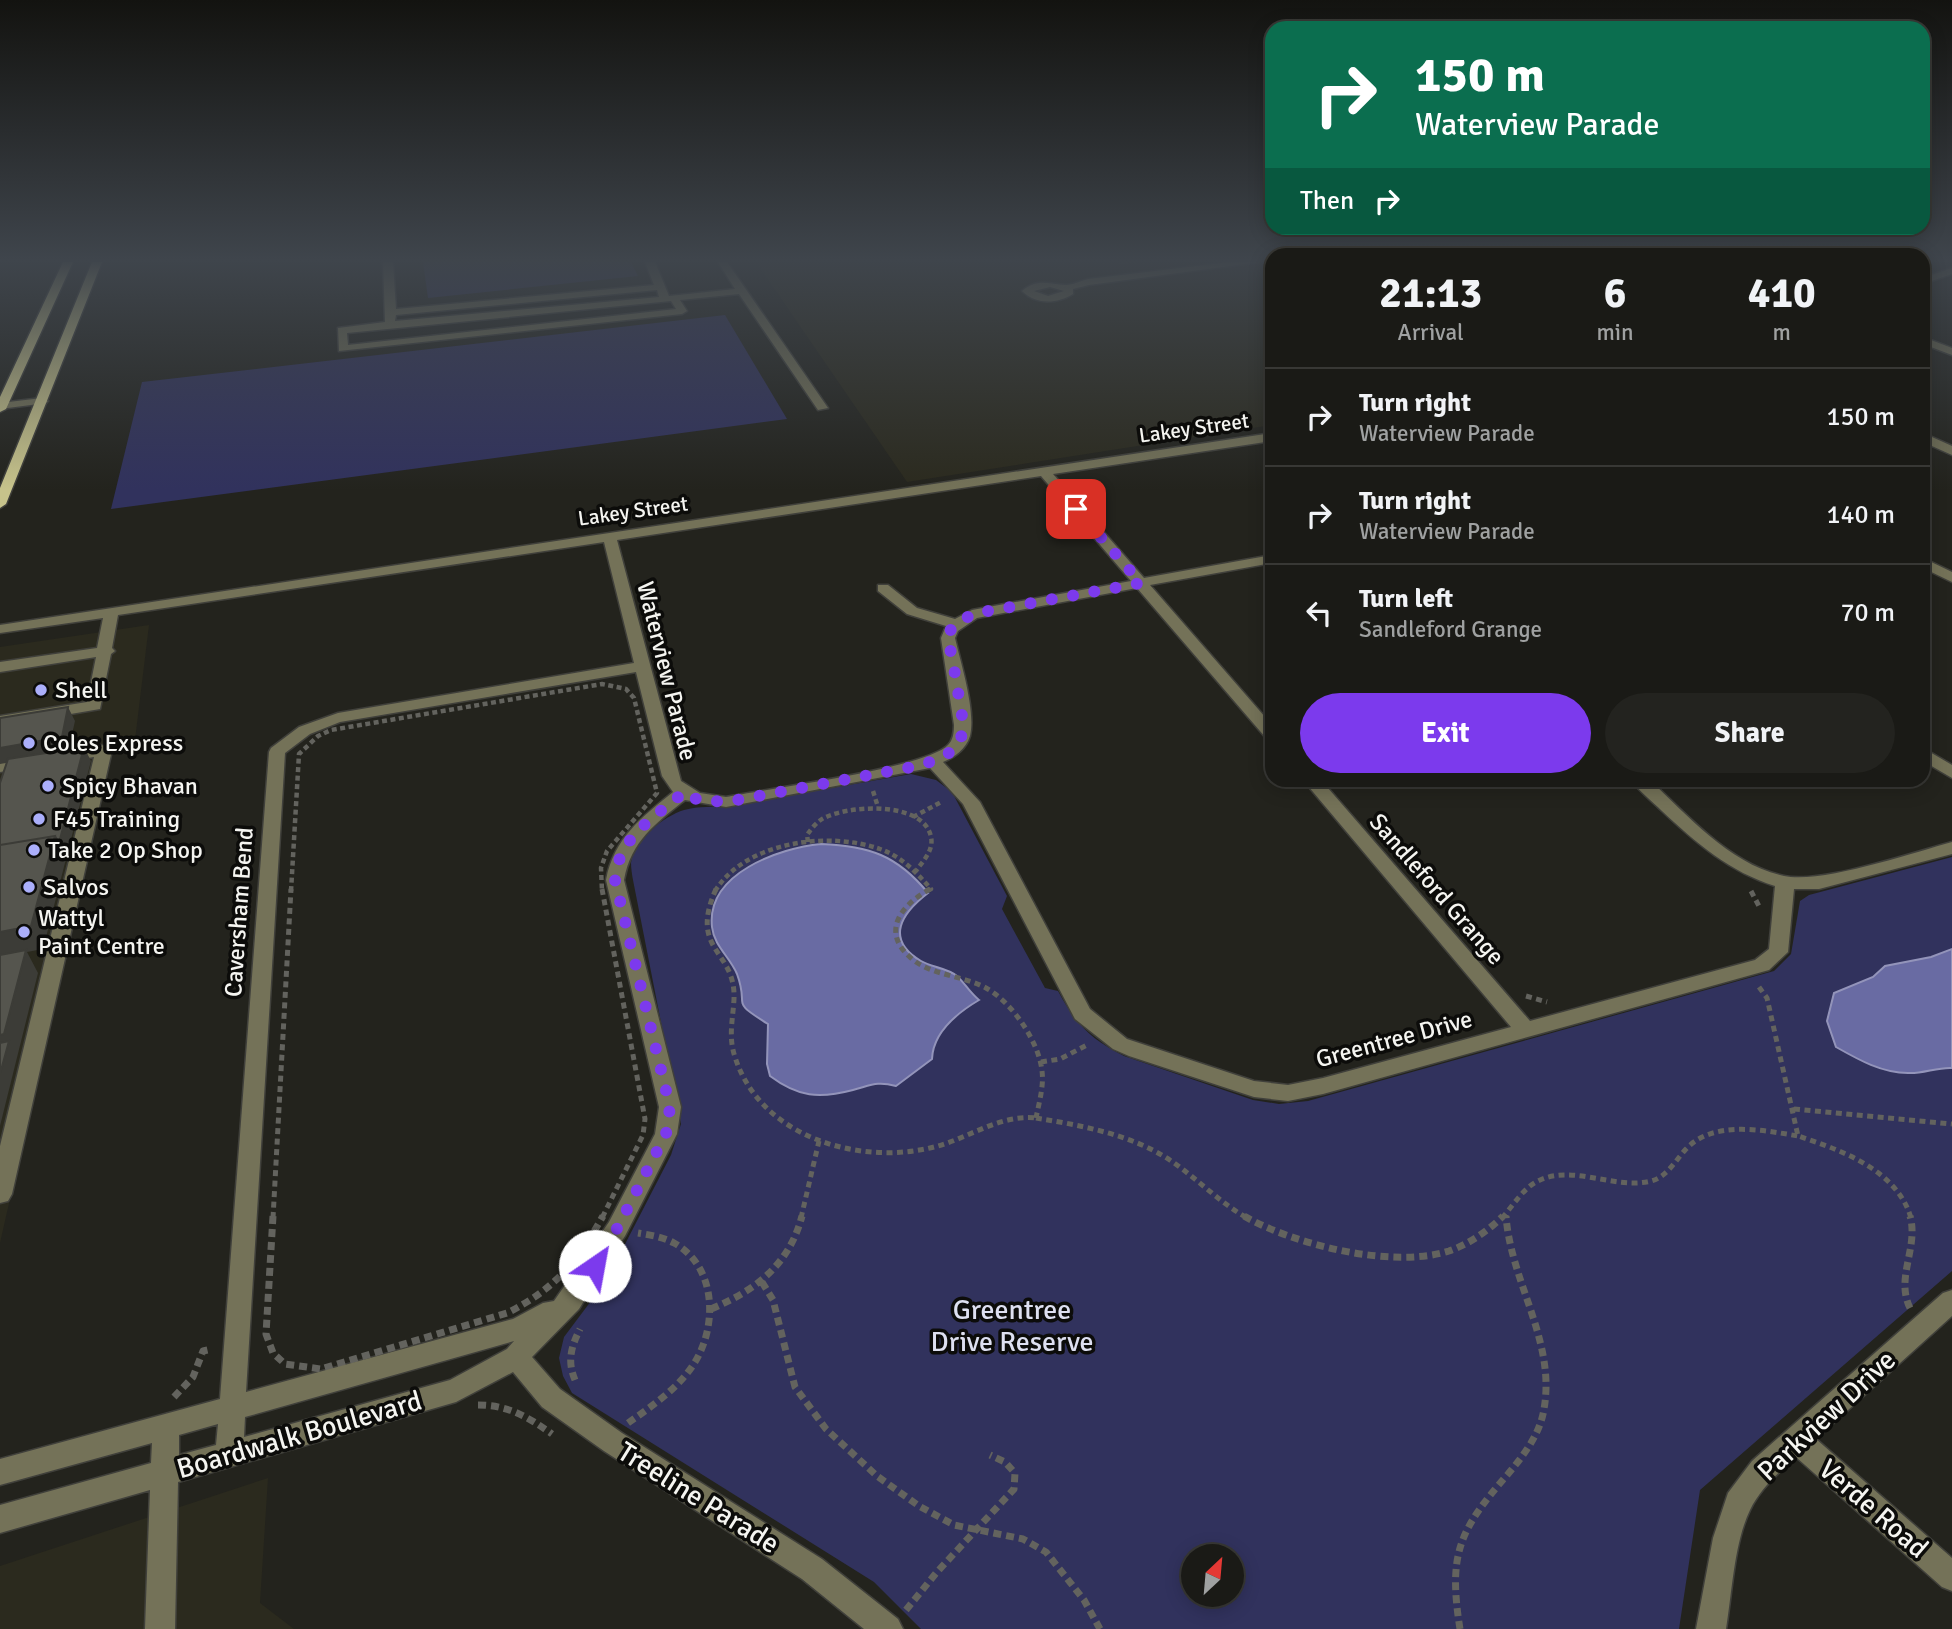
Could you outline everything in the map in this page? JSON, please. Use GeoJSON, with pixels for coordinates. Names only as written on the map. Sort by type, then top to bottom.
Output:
{"type":"FeatureCollection","features":[{"type":"Feature","properties":{"kind":"main road"},"geometry":{"type":"LineString","coordinates":[[0,409],[34,338]]}},
{"type":"Feature","properties":{"kind":"main road"},"geometry":{"type":"LineString","coordinates":[[0,504],[67,338]]}},
{"type":"Feature","properties":{"kind":"street"},"geometry":{"type":"LineString","coordinates":[[342,338],[343,349],[444,338]]}},
{"type":"Feature","properties":{"kind":"street"},"geometry":{"type":"LineString","coordinates":[[774,338],[822,408]]}},
{"type":"Feature","properties":{"kind":"street"},"geometry":{"type":"LineString","coordinates":[[1930,343],[1952,352]]}},
{"type":"Feature","properties":{"kind":"street"},"geometry":{"type":"LineString","coordinates":[[0,409],[40,406]]}},
{"type":"Feature","properties":{"kind":"street","name":"Lakey Street"},"geometry":{"type":"LineString","coordinates":[[0,628],[1265,439]]}},
{"type":"Feature","properties":{"kind":"street"},"geometry":{"type":"LineString","coordinates":[[1930,440],[1952,451]]}},
{"type":"Feature","properties":{"kind":"street"},"geometry":{"type":"LineString","coordinates":[[1044,471],[1265,727]]}},
{"type":"Feature","properties":{"kind":"street","name":"Waterview Parade"},"geometry":{"type":"LineString","coordinates":[[609,536],[670,776],[675,785],[698,800],[726,802],[933,761],[957,745],[965,727],[948,638],[956,624]]}},
{"type":"Feature","properties":{"kind":"street"},"geometry":{"type":"LineString","coordinates":[[883,588],[912,611],[956,624],[972,614],[1265,560]]}},
{"type":"Feature","properties":{"kind":"street"},"geometry":{"type":"LineString","coordinates":[[1930,566],[1952,578]]}},
{"type":"Feature","properties":{"kind":"street"},"geometry":{"type":"LineString","coordinates":[[0,721],[94,706],[107,651],[112,611]]}},
{"type":"Feature","properties":{"kind":"street"},"geometry":{"type":"LineString","coordinates":[[0,667],[107,651]]}},
{"type":"Feature","properties":{"kind":"street","name":"Caversham Bend"},"geometry":{"type":"LineString","coordinates":[[229,1455],[277,752],[306,729],[338,718],[598,679],[642,666]]}},
{"type":"Feature","properties":{"kind":"street"},"geometry":{"type":"LineString","coordinates":[[0,767],[104,750],[0,1194]]}},
{"type":"Feature","properties":{"kind":"street"},"geometry":{"type":"LineString","coordinates":[[1930,758],[1952,773]]}},
{"type":"Feature","properties":{"kind":"street","name":"Greentree Drive"},"geometry":{"type":"LineString","coordinates":[[933,761],[971,802],[1082,1014],[1120,1044],[1254,1089],[1288,1093],[1323,1086],[1762,965],[1778,952],[1785,883]]}},
{"type":"Feature","properties":{"kind":"street","name":"Sandleford Grange"},"geometry":{"type":"LineString","coordinates":[[1317,787],[1526,1030]]}},
{"type":"Feature","properties":{"kind":"street"},"geometry":{"type":"LineString","coordinates":[[1647,787],[1729,860],[1751,873],[1785,883],[1819,883],[1952,848]]}},
{"type":"Feature","properties":{"kind":"street","name":"Boardwalk Boulevard"},"geometry":{"type":"LineString","coordinates":[[0,1519],[456,1390],[516,1357],[570,1301],[617,1229],[666,1134],[670,1107],[615,880],[616,863],[624,846],[636,832],[684,792]]}},
{"type":"Feature","properties":{"kind":"street","name":"Boardwalk Boulevard"},"geometry":{"type":"LineString","coordinates":[[0,1472],[166,1415],[231,1411],[519,1329],[570,1301]]}},
{"type":"Feature","properties":{"kind":"street","name":"Parkview Drive"},"geometry":{"type":"LineString","coordinates":[[1711,1629],[1727,1538],[1738,1503],[1762,1470],[1952,1301]]}},
{"type":"Feature","properties":{"kind":"street","name":"Treeline Parade"},"geometry":{"type":"LineString","coordinates":[[516,1357],[551,1398],[613,1442],[896,1621]]}},
{"type":"Feature","properties":{"kind":"street"},"geometry":{"type":"LineString","coordinates":[[159,1629],[166,1415]]}},
{"type":"Feature","properties":{"kind":"street","name":"Verde Road"},"geometry":{"type":"LineString","coordinates":[[1796,1439],[1952,1577]]}},
{"type":"Feature","properties":{"kind":"path"},"geometry":{"type":"LineString","coordinates":[[598,679],[626,689],[634,698],[657,793],[653,801],[607,851],[601,868],[602,892],[645,1119],[638,1146],[586,1245],[554,1284],[507,1313],[321,1369],[299,1369],[280,1362],[268,1349],[266,1334],[299,754],[318,736],[331,730],[598,679]]}},
{"type":"Feature","properties":{"kind":"path"},"geometry":{"type":"LineString","coordinates":[[913,817],[952,797]]}},
{"type":"Feature","properties":{"kind":"path"},"geometry":{"type":"LineString","coordinates":[[808,842],[807,835],[820,820],[839,811],[863,806],[888,808],[913,817],[932,835],[930,855],[916,872]]}},
{"type":"Feature","properties":{"kind":"path"},"geometry":{"type":"LineString","coordinates":[[1036,1120],[1041,1062],[1005,1003],[985,988],[915,961],[897,944],[895,933],[900,913],[913,897],[931,888],[896,857],[850,842],[808,842],[764,854],[734,871],[715,891],[708,905],[705,926],[711,944],[730,972],[734,1001],[730,1035],[733,1051],[746,1082],[759,1098],[796,1128],[819,1141],[850,1151],[881,1155],[947,1144],[972,1136],[1002,1119],[1019,1117],[1093,1131],[1154,1151],[1229,1208],[1270,1229],[1347,1250],[1412,1256],[1441,1253],[1461,1245],[1507,1214],[1520,1194],[1545,1178],[1566,1175],[1624,1184],[1647,1182],[1658,1180],[1666,1174],[1692,1143],[1707,1136],[1764,1131],[1798,1136],[1831,1146],[1869,1165],[1901,1198],[1913,1226],[1913,1248],[1905,1278],[1905,1295],[1911,1308]]}},
{"type":"Feature","properties":{"kind":"path"},"geometry":{"type":"LineString","coordinates":[[1754,982],[1767,998],[1798,1136]]}},
{"type":"Feature","properties":{"kind":"path"},"geometry":{"type":"LineString","coordinates":[[1041,1062],[1060,1059],[1092,1041]]}},
{"type":"Feature","properties":{"kind":"path"},"geometry":{"type":"LineString","coordinates":[[1794,1109],[1952,1124]]}},
{"type":"Feature","properties":{"kind":"path"},"geometry":{"type":"LineString","coordinates":[[711,1309],[739,1300],[786,1259],[796,1236],[819,1141]]}},
{"type":"Feature","properties":{"kind":"path"},"geometry":{"type":"LineString","coordinates":[[1460,1629],[1453,1570],[1458,1543],[1468,1521],[1523,1458],[1544,1412],[1548,1380],[1541,1332],[1519,1283],[1506,1239],[1507,1214]]}},
{"type":"Feature","properties":{"kind":"path"},"geometry":{"type":"LineString","coordinates":[[617,1229],[656,1236],[687,1251],[707,1287],[711,1309],[709,1335],[695,1363],[660,1400],[627,1424]]}},
{"type":"Feature","properties":{"kind":"path"},"geometry":{"type":"LineString","coordinates":[[762,1282],[773,1300],[794,1387],[826,1429],[902,1496],[954,1525],[1023,1539],[1046,1552],[1084,1600],[1100,1629]]}},
{"type":"Feature","properties":{"kind":"path"},"geometry":{"type":"LineString","coordinates":[[166,1415],[200,1369],[203,1351],[266,1334]]}},
{"type":"Feature","properties":{"kind":"path"},"geometry":{"type":"LineString","coordinates":[[474,1406],[501,1405],[528,1417],[562,1441]]}},
{"type":"Feature","properties":{"kind":"path"},"geometry":{"type":"LineString","coordinates":[[896,1621],[1014,1489],[1016,1473],[1004,1462],[990,1455]]}},
{"type":"Feature","properties":{"kind":"shaded area"},"geometry":{"type":"Polygon","coordinates":[[[808,338],[1265,338],[1265,426],[907,482],[808,338]]]}},
{"type":"Feature","properties":{"kind":"shaded area"},"geometry":{"type":"Polygon","coordinates":[[[149,625],[135,740],[114,743],[0,1243],[0,647],[149,625]]]}},
{"type":"Feature","properties":{"kind":"shaded area"},"geometry":{"type":"Polygon","coordinates":[[[268,1478],[260,1603],[294,1629],[0,1629],[0,1566],[268,1478]]]}},
{"type":"Feature","properties":{"kind":"green space"},"geometry":{"type":"Polygon","coordinates":[[[525,338],[739,338],[787,419],[111,509],[142,382],[525,338]]]}},
{"type":"Feature","properties":{"kind":"green space","name":"Greentree Drive Reserve"},"geometry":{"type":"Polygon","coordinates":[[[911,774],[936,780],[952,792],[1007,896],[1002,909],[1045,988],[1058,991],[1085,1030],[1124,1056],[1253,1100],[1279,1104],[1308,1101],[1774,971],[1791,954],[1800,901],[1809,895],[1952,857],[1952,1271],[1700,1490],[1679,1629],[921,1629],[874,1582],[572,1393],[563,1376],[559,1358],[564,1337],[606,1281],[671,1155],[681,1124],[631,863],[638,846],[659,823],[676,813],[695,808],[729,806],[911,774]]]}},
{"type":"Feature","properties":{"kind":"water"},"geometry":{"type":"Polygon","coordinates":[[[821,844],[868,850],[893,861],[916,880],[928,893],[911,909],[901,926],[903,944],[921,961],[957,976],[979,1000],[948,1024],[937,1040],[932,1059],[896,1086],[875,1084],[841,1093],[819,1095],[800,1092],[770,1076],[767,1064],[768,1024],[748,1011],[742,1003],[737,974],[713,934],[713,908],[721,892],[733,878],[767,858],[804,846],[821,844]]]}},
{"type":"Feature","properties":{"kind":"water"},"geometry":{"type":"Polygon","coordinates":[[[1952,949],[1952,1068],[1914,1073],[1889,1071],[1836,1047],[1827,1021],[1834,993],[1873,977],[1885,966],[1931,957],[1952,949]]]}},
{"type":"Feature","properties":{"kind":"building"},"geometry":{"type":"Polygon","coordinates":[[[68,707],[62,737],[0,748],[0,718],[68,707]]]}},
{"type":"Feature","properties":{"kind":"building"},"geometry":{"type":"Polygon","coordinates":[[[84,747],[59,843],[55,836],[0,845],[0,783],[8,759],[84,747]]]}},
{"type":"Feature","properties":{"kind":"building"},"geometry":{"type":"Polygon","coordinates":[[[55,836],[31,926],[0,932],[0,845],[55,836]]]}},
{"type":"Feature","properties":{"kind":"building"},"geometry":{"type":"Polygon","coordinates":[[[26,950],[4,1034],[0,1035],[0,955],[26,950]]]}},
{"type":"Feature","properties":{"kind":"building"},"geometry":{"type":"Polygon","coordinates":[[[9,1041],[0,1074],[0,1043],[9,1041]]]}},
{"type":"Feature","properties":{"kind":"place","name":"Shell"},"geometry":{"type":"Point","coordinates":[41,690]}},
{"type":"Feature","properties":{"kind":"place","name":"Coles Express"},"geometry":{"type":"Point","coordinates":[29,743]}},
{"type":"Feature","properties":{"kind":"place","name":"Spicy Bhavan"},"geometry":{"type":"Point","coordinates":[48,786]}},
{"type":"Feature","properties":{"kind":"place","name":"F45 Training"},"geometry":{"type":"Point","coordinates":[39,819]}},
{"type":"Feature","properties":{"kind":"place","name":"Take 2 Op Shop"},"geometry":{"type":"Point","coordinates":[34,850]}},
{"type":"Feature","properties":{"kind":"place","name":"Salvos"},"geometry":{"type":"Point","coordinates":[29,887]}},
{"type":"Feature","properties":{"kind":"place","name":"Wattyl Paint Centre"},"geometry":{"type":"Point","coordinates":[24,932]}},
{"type":"Feature","properties":{"kind":"route"},"geometry":{"type":"LineString","coordinates":[[595,1266],[666,1134],[670,1107],[615,880],[616,863],[624,846],[636,832],[684,792],[698,800],[726,802],[918,766],[948,753],[957,745],[965,727],[948,638],[951,629],[972,614],[1141,583],[1076,509]]}}]}
